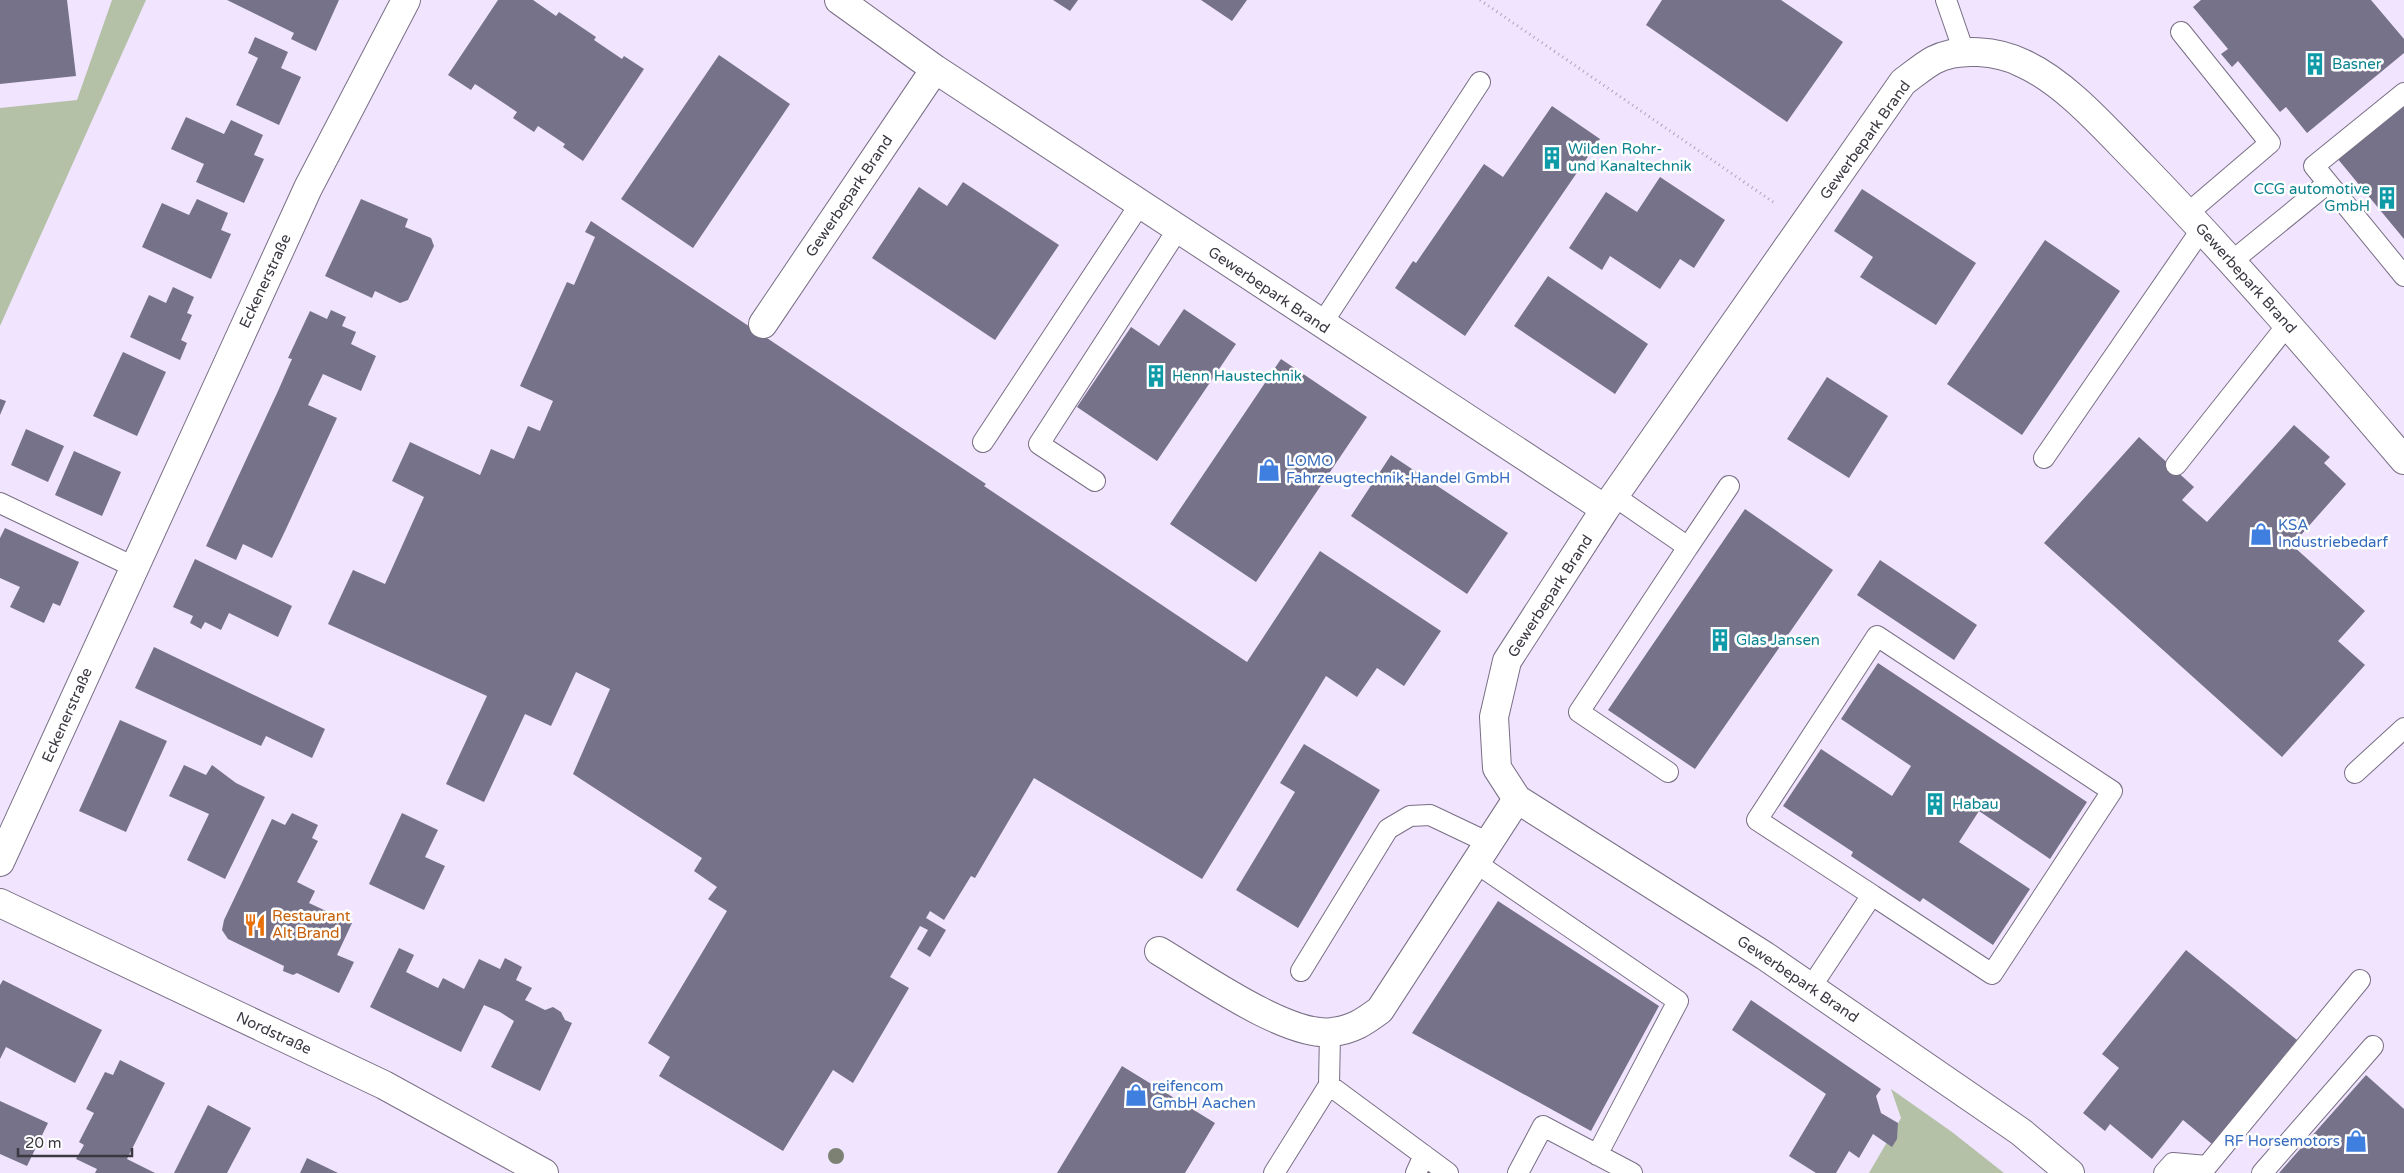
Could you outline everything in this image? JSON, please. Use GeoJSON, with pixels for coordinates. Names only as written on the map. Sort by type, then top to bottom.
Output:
{"type":"FeatureCollection","features":[{"type":"Feature","properties":{"kind":"street","name":"Eckenerstraße"},"geometry":{"type":"LineString","coordinates":[[0,862],[308,188],[406,0]]}},
{"type":"Feature","properties":{"kind":"street","name":"Gewerbepark Brand"},"geometry":{"type":"LineString","coordinates":[[852,4],[934,69],[1321,325],[1610,503]]}},
{"type":"Feature","properties":{"kind":"street","name":"Gewerbepark Brand"},"geometry":{"type":"LineString","coordinates":[[2070,1173],[2021,1132],[1811,987],[1517,799],[1497,768],[1494,717],[1508,661],[1610,503],[1903,82],[1935,59],[1964,52],[1996,54],[2023,63],[2082,105],[2232,262],[2288,324],[2404,460]]}},
{"type":"Feature","properties":{"kind":"street","name":"Gewerbepark Brand"},"geometry":{"type":"LineString","coordinates":[[763,324],[934,69]]}},
{"type":"Feature","properties":{"kind":"street"},"geometry":{"type":"LineString","coordinates":[[1159,951],[1266,1014],[1306,1030],[1330,1033],[1356,1027],[1380,1010],[1517,799]]}},
{"type":"Feature","properties":{"kind":"street","name":"Nordstraße"},"geometry":{"type":"LineString","coordinates":[[0,903],[384,1085],[544,1173]]}},
{"type":"Feature","properties":{"kind":"lane"},"geometry":{"type":"LineString","coordinates":[[1946,0],[1964,52]]}},
{"type":"Feature","properties":{"kind":"lane"},"geometry":{"type":"LineString","coordinates":[[2044,458],[2194,222],[2270,143],[2181,32]]}},
{"type":"Feature","properties":{"kind":"lane"},"geometry":{"type":"LineString","coordinates":[[1321,325],[1480,82]]}},
{"type":"Feature","properties":{"kind":"lane"},"geometry":{"type":"LineString","coordinates":[[2404,93],[2314,166],[2404,276]]}},
{"type":"Feature","properties":{"kind":"lane"},"geometry":{"type":"LineString","coordinates":[[2232,262],[2328,183]]}},
{"type":"Feature","properties":{"kind":"lane"},"geometry":{"type":"LineString","coordinates":[[983,442],[1140,204]]}},
{"type":"Feature","properties":{"kind":"lane"},"geometry":{"type":"LineString","coordinates":[[1096,481],[1039,444],[1178,230]]}},
{"type":"Feature","properties":{"kind":"lane"},"geometry":{"type":"LineString","coordinates":[[2176,465],[2288,324]]}},
{"type":"Feature","properties":{"kind":"lane"},"geometry":{"type":"LineString","coordinates":[[1668,772],[1579,712],[1729,486]]}},
{"type":"Feature","properties":{"kind":"lane"},"geometry":{"type":"LineString","coordinates":[[0,503],[134,567]]}},
{"type":"Feature","properties":{"kind":"lane"},"geometry":{"type":"LineString","coordinates":[[1610,503],[1688,547]]}},
{"type":"Feature","properties":{"kind":"lane"},"geometry":{"type":"LineString","coordinates":[[1877,636],[2112,791],[1992,974],[1872,895],[1757,820],[1877,636]]}},
{"type":"Feature","properties":{"kind":"lane"},"geometry":{"type":"LineString","coordinates":[[2355,773],[2404,728]]}},
{"type":"Feature","properties":{"kind":"lane"},"geometry":{"type":"LineString","coordinates":[[1301,971],[1388,829],[1410,816],[1430,815],[1678,1001],[1597,1155]]}},
{"type":"Feature","properties":{"kind":"lane"},"geometry":{"type":"LineString","coordinates":[[1811,987],[1872,895]]}},
{"type":"Feature","properties":{"kind":"lane"},"geometry":{"type":"LineString","coordinates":[[2164,1173],[2173,1163],[2207,1166],[2360,980]]}},
{"type":"Feature","properties":{"kind":"lane"},"geometry":{"type":"LineString","coordinates":[[1274,1173],[1329,1085],[1330,1033]]}},
{"type":"Feature","properties":{"kind":"lane"},"geometry":{"type":"LineString","coordinates":[[2262,1173],[2373,1046]]}},
{"type":"Feature","properties":{"kind":"lane"},"geometry":{"type":"LineString","coordinates":[[1329,1085],[1420,1164],[1448,1173]]}},
{"type":"Feature","properties":{"kind":"lane"},"geometry":{"type":"LineString","coordinates":[[1518,1173],[1543,1126],[1632,1173]]}},
{"type":"Feature","properties":{"kind":"path"},"geometry":{"type":"LineString","coordinates":[[1480,0],[1805,224]]}},
{"type":"Feature","properties":{"kind":"green space"},"geometry":{"type":"Polygon","coordinates":[[[112,0],[146,0],[0,326],[0,108],[77,100],[112,0]]]}},
{"type":"Feature","properties":{"kind":"green space"},"geometry":{"type":"Polygon","coordinates":[[[1891,1089],[1952,1132],[2004,1173],[1869,1173],[1901,1118],[1891,1089]]]}},
{"type":"Feature","properties":{"kind":"building"},"geometry":{"type":"Polygon","coordinates":[[[0,0],[67,0],[76,76],[0,84],[0,0]]]}},
{"type":"Feature","properties":{"kind":"building"},"geometry":{"type":"Polygon","coordinates":[[[227,0],[339,0],[316,51],[291,39],[294,33],[227,0]]]}},
{"type":"Feature","properties":{"kind":"building"},"geometry":{"type":"Polygon","coordinates":[[[498,0],[533,0],[556,16],[559,12],[596,37],[594,40],[622,59],[624,56],[644,69],[583,161],[563,147],[565,144],[538,126],[534,132],[513,118],[517,112],[475,84],[471,90],[448,75],[498,0]]]}},
{"type":"Feature","properties":{"kind":"building"},"geometry":{"type":"Polygon","coordinates":[[[1053,0],[1078,0],[1070,11],[1053,0]]]}},
{"type":"Feature","properties":{"kind":"building"},"geometry":{"type":"Polygon","coordinates":[[[1201,0],[1247,0],[1232,21],[1201,0]]]}},
{"type":"Feature","properties":{"kind":"building"},"geometry":{"type":"Polygon","coordinates":[[[1662,0],[1781,0],[1843,42],[1787,122],[1646,25],[1662,0]]]}},
{"type":"Feature","properties":{"kind":"building","name":"Basner"},"geometry":{"type":"Polygon","coordinates":[[[2201,0],[2371,0],[2404,39],[2404,53],[2307,133],[2286,107],[2280,112],[2238,61],[2232,67],[2221,54],[2228,49],[2193,7],[2201,0]]]}},
{"type":"Feature","properties":{"kind":"building"},"geometry":{"type":"Polygon","coordinates":[[[255,37],[288,52],[281,68],[301,77],[279,125],[236,105],[258,58],[248,53],[255,37]]]}},
{"type":"Feature","properties":{"kind":"building"},"geometry":{"type":"Polygon","coordinates":[[[719,55],[790,104],[693,248],[621,199],[719,55]]]}},
{"type":"Feature","properties":{"kind":"building","name":"CCG automotive GmbH"},"geometry":{"type":"Polygon","coordinates":[[[2404,102],[2404,239],[2337,158],[2404,102]]]}},
{"type":"Feature","properties":{"kind":"building"},"geometry":{"type":"Polygon","coordinates":[[[1552,106],[1600,139],[1465,336],[1395,288],[1413,261],[1416,263],[1484,164],[1503,177],[1552,106]]]}},
{"type":"Feature","properties":{"kind":"building"},"geometry":{"type":"Polygon","coordinates":[[[186,117],[224,134],[231,120],[263,135],[254,155],[264,159],[244,203],[196,182],[204,164],[171,149],[186,117]]]}},
{"type":"Feature","properties":{"kind":"building"},"geometry":{"type":"Polygon","coordinates":[[[1660,177],[1725,220],[1694,268],[1680,259],[1660,289],[1610,256],[1602,270],[1569,248],[1606,192],[1637,212],[1660,177]]]}},
{"type":"Feature","properties":{"kind":"building"},"geometry":{"type":"Polygon","coordinates":[[[963,182],[1059,245],[995,340],[872,258],[919,187],[947,206],[963,182]]]}},
{"type":"Feature","properties":{"kind":"building"},"geometry":{"type":"Polygon","coordinates":[[[1862,189],[1976,263],[1936,325],[1860,277],[1873,257],[1834,231],[1862,189]]]}},
{"type":"Feature","properties":{"kind":"building"},"geometry":{"type":"Polygon","coordinates":[[[197,199],[228,213],[221,230],[231,234],[211,279],[142,247],[162,203],[189,215],[197,199]]]}},
{"type":"Feature","properties":{"kind":"building"},"geometry":{"type":"Polygon","coordinates":[[[361,199],[408,219],[405,227],[431,238],[434,246],[408,300],[400,303],[375,291],[372,298],[325,276],[361,199]]]}},
{"type":"Feature","properties":{"kind":"building"},"geometry":{"type":"Polygon","coordinates":[[[591,221],[986,484],[984,486],[1247,662],[1320,551],[1441,631],[1404,686],[1377,668],[1357,697],[1326,676],[1202,879],[1034,778],[975,878],[971,876],[944,920],[930,911],[926,918],[946,930],[930,957],[917,949],[928,930],[920,926],[890,977],[909,988],[853,1083],[833,1070],[783,1151],[659,1076],[670,1057],[648,1043],[727,911],[708,899],[717,887],[694,871],[702,858],[573,774],[610,689],[576,672],[551,726],[525,714],[484,802],[446,784],[487,696],[328,624],[353,570],[385,584],[424,497],[392,481],[410,442],[480,475],[491,449],[514,459],[528,426],[540,431],[553,401],[520,386],[567,282],[574,285],[595,237],[585,232],[591,221]]]}},
{"type":"Feature","properties":{"kind":"building"},"geometry":{"type":"Polygon","coordinates":[[[2045,240],[2120,291],[2022,435],[1947,384],[2045,240]]]}},
{"type":"Feature","properties":{"kind":"building"},"geometry":{"type":"Polygon","coordinates":[[[1548,276],[1648,344],[1615,394],[1514,326],[1548,276]]]}},
{"type":"Feature","properties":{"kind":"building"},"geometry":{"type":"Polygon","coordinates":[[[173,287],[194,297],[187,313],[192,315],[181,340],[187,343],[180,360],[130,337],[149,295],[166,303],[173,287]]]}},
{"type":"Feature","properties":{"kind":"building","name":"Henn Haustechnik"},"geometry":{"type":"Polygon","coordinates":[[[1184,309],[1236,344],[1157,461],[1077,407],[1131,327],[1159,346],[1184,309]]]}},
{"type":"Feature","properties":{"kind":"building"},"geometry":{"type":"Polygon","coordinates":[[[331,310],[346,317],[342,326],[356,332],[351,344],[376,356],[361,391],[323,374],[308,405],[337,418],[286,529],[272,558],[243,544],[236,560],[206,546],[278,391],[292,359],[288,358],[310,311],[327,319],[331,310]]]}},
{"type":"Feature","properties":{"kind":"building"},"geometry":{"type":"Polygon","coordinates":[[[123,352],[166,372],[137,436],[93,416],[123,352]]]}},
{"type":"Feature","properties":{"kind":"building","name":"LOMO Fahrzeugtechnik-Handel GmbH"},"geometry":{"type":"Polygon","coordinates":[[[1281,359],[1367,417],[1256,582],[1170,524],[1281,359]]]}},
{"type":"Feature","properties":{"kind":"building"},"geometry":{"type":"Polygon","coordinates":[[[1827,377],[1888,416],[1849,478],[1787,439],[1827,377]]]}},
{"type":"Feature","properties":{"kind":"building"},"geometry":{"type":"Polygon","coordinates":[[[0,399],[6,401],[0,415],[0,399]]]}},
{"type":"Feature","properties":{"kind":"building"},"geometry":{"type":"Polygon","coordinates":[[[2294,425],[2330,457],[2324,463],[2346,484],[2292,545],[2365,611],[2338,641],[2365,665],[2282,757],[2044,543],[2139,437],[2194,487],[2182,500],[2207,522],[2294,425]]]}},
{"type":"Feature","properties":{"kind":"building"},"geometry":{"type":"Polygon","coordinates":[[[26,429],[64,446],[48,482],[11,465],[26,429]]]}},
{"type":"Feature","properties":{"kind":"building"},"geometry":{"type":"Polygon","coordinates":[[[74,451],[121,472],[102,516],[55,495],[74,451]]]}},
{"type":"Feature","properties":{"kind":"building"},"geometry":{"type":"Polygon","coordinates":[[[1391,455],[1508,533],[1467,594],[1351,516],[1391,455]]]}},
{"type":"Feature","properties":{"kind":"building","name":"Glas Jansen"},"geometry":{"type":"Polygon","coordinates":[[[1745,509],[1833,570],[1695,769],[1608,710],[1745,509]]]}},
{"type":"Feature","properties":{"kind":"building"},"geometry":{"type":"Polygon","coordinates":[[[5,528],[79,562],[60,606],[53,603],[44,623],[10,607],[20,587],[0,578],[0,538],[5,528]]]}},
{"type":"Feature","properties":{"kind":"building"},"geometry":{"type":"Polygon","coordinates":[[[195,559],[292,606],[278,637],[229,613],[221,630],[205,622],[201,629],[190,623],[193,616],[173,607],[195,559]]]}},
{"type":"Feature","properties":{"kind":"building"},"geometry":{"type":"Polygon","coordinates":[[[1880,560],[1977,625],[1954,660],[1857,595],[1880,560]]]}},
{"type":"Feature","properties":{"kind":"building"},"geometry":{"type":"Polygon","coordinates":[[[154,647],[325,729],[312,758],[266,736],[261,746],[135,688],[154,647]]]}},
{"type":"Feature","properties":{"kind":"building","name":"Habau"},"geometry":{"type":"Polygon","coordinates":[[[1878,663],[2087,802],[2050,859],[1979,811],[1959,842],[2030,889],[1993,945],[1923,898],[1920,902],[1851,856],[1853,852],[1783,806],[1821,749],[1892,796],[1911,766],[1841,719],[1878,663]]]}},
{"type":"Feature","properties":{"kind":"building"},"geometry":{"type":"Polygon","coordinates":[[[120,720],[167,741],[126,832],[79,811],[120,720]]]}},
{"type":"Feature","properties":{"kind":"building"},"geometry":{"type":"Polygon","coordinates":[[[1304,744],[1380,790],[1298,928],[1236,890],[1295,792],[1280,783],[1304,744]]]}},
{"type":"Feature","properties":{"kind":"building"},"geometry":{"type":"Polygon","coordinates":[[[184,765],[206,775],[212,765],[236,783],[265,797],[225,879],[187,860],[209,814],[169,796],[184,765]]]}},
{"type":"Feature","properties":{"kind":"building"},"geometry":{"type":"Polygon","coordinates":[[[292,813],[318,825],[312,838],[318,841],[297,882],[315,891],[309,903],[352,923],[337,955],[354,962],[339,993],[297,973],[293,975],[283,971],[284,966],[228,939],[222,930],[224,920],[272,819],[285,825],[292,813]]]}},
{"type":"Feature","properties":{"kind":"building"},"geometry":{"type":"Polygon","coordinates":[[[402,813],[438,830],[425,857],[445,866],[424,910],[369,884],[402,813]]]}},
{"type":"Feature","properties":{"kind":"building"},"geometry":{"type":"Polygon","coordinates":[[[1498,901],[1659,1006],[1591,1131],[1412,1033],[1498,901]]]}},
{"type":"Feature","properties":{"kind":"building"},"geometry":{"type":"Polygon","coordinates":[[[399,948],[414,955],[406,972],[438,988],[443,978],[464,989],[479,959],[500,969],[505,958],[522,967],[516,980],[532,988],[525,1000],[545,1010],[553,1007],[561,1012],[565,1020],[572,1023],[540,1091],[491,1067],[514,1021],[500,1012],[484,1005],[461,1052],[370,1007],[399,948]]]}},
{"type":"Feature","properties":{"kind":"building"},"geometry":{"type":"Polygon","coordinates":[[[2186,950],[2297,1040],[2212,1144],[2183,1120],[2152,1159],[2110,1124],[2105,1131],[2083,1113],[2119,1068],[2102,1054],[2186,950]]]}},
{"type":"Feature","properties":{"kind":"building"},"geometry":{"type":"Polygon","coordinates":[[[3,980],[102,1030],[75,1083],[6,1047],[0,1059],[0,985],[3,980]]]}},
{"type":"Feature","properties":{"kind":"building"},"geometry":{"type":"Polygon","coordinates":[[[1751,1000],[1881,1089],[1876,1096],[1881,1113],[1898,1123],[1897,1139],[1892,1147],[1873,1134],[1859,1158],[1849,1151],[1836,1173],[1816,1173],[1789,1156],[1826,1094],[1732,1030],[1751,1000]]]}},
{"type":"Feature","properties":{"kind":"building"},"geometry":{"type":"Polygon","coordinates":[[[120,1060],[165,1083],[127,1159],[155,1173],[95,1173],[97,1169],[76,1159],[84,1145],[79,1142],[94,1113],[86,1109],[105,1072],[113,1075],[120,1060]]]}},
{"type":"Feature","properties":{"kind":"building","name":"reifencom GmbH Aachen"},"geometry":{"type":"Polygon","coordinates":[[[1122,1066],[1215,1123],[1185,1173],[1057,1173],[1122,1066]]]}},
{"type":"Feature","properties":{"kind":"building","name":"RF Horsemotors"},"geometry":{"type":"Polygon","coordinates":[[[2366,1075],[2404,1109],[2404,1173],[2279,1173],[2366,1075]]]}},
{"type":"Feature","properties":{"kind":"building"},"geometry":{"type":"Polygon","coordinates":[[[0,1101],[48,1123],[27,1166],[0,1154],[0,1101]]]}},
{"type":"Feature","properties":{"kind":"building"},"geometry":{"type":"Polygon","coordinates":[[[208,1105],[251,1128],[227,1173],[174,1173],[208,1105]]]}},
{"type":"Feature","properties":{"kind":"building"},"geometry":{"type":"Polygon","coordinates":[[[307,1158],[338,1173],[300,1173],[307,1158]]]}},
{"type":"Feature","properties":{"kind":"place","name":"Basner"},"geometry":{"type":"Point","coordinates":[2315,64]}},
{"type":"Feature","properties":{"kind":"place","name":"Wilden Rohr- und Kanaltechnik"},"geometry":{"type":"Point","coordinates":[1552,158]}},
{"type":"Feature","properties":{"kind":"place","name":"CCG automotive GmbH"},"geometry":{"type":"Point","coordinates":[2387,198]}},
{"type":"Feature","properties":{"kind":"place","name":"Henn Haustechnik"},"geometry":{"type":"Point","coordinates":[1156,376]}},
{"type":"Feature","properties":{"kind":"place","name":"LOMO Fahrzeugtechnik-Handel GmbH"},"geometry":{"type":"Point","coordinates":[1269,470]}},
{"type":"Feature","properties":{"kind":"place","name":"KSA Industriebedarf"},"geometry":{"type":"Point","coordinates":[2261,534]}},
{"type":"Feature","properties":{"kind":"place","name":"Glas Jansen"},"geometry":{"type":"Point","coordinates":[1720,640]}},
{"type":"Feature","properties":{"kind":"place","name":"Habau"},"geometry":{"type":"Point","coordinates":[1935,804]}},
{"type":"Feature","properties":{"kind":"place","name":"Restaurant Alt Brand"},"geometry":{"type":"Point","coordinates":[255,925]}},
{"type":"Feature","properties":{"kind":"place","name":"reifencom GmbH Aachen"},"geometry":{"type":"Point","coordinates":[1136,1095]}},
{"type":"Feature","properties":{"kind":"place","name":"RF Horsemotors"},"geometry":{"type":"Point","coordinates":[2356,1141]}}]}
